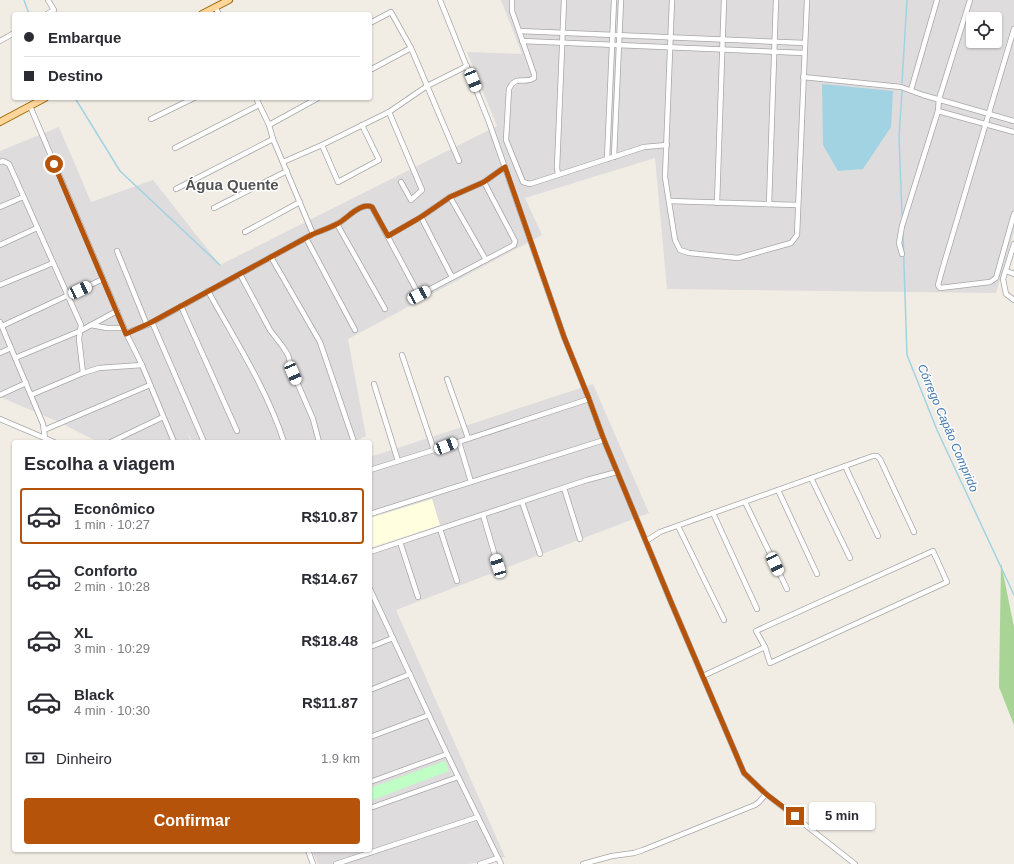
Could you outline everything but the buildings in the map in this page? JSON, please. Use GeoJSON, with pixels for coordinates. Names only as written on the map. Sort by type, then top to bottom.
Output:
{"type":"FeatureCollection","features":[{"type":"Feature","properties":{"kind":"main road"},"geometry":{"type":"LineString","coordinates":[[206,12],[229,0]]}},
{"type":"Feature","properties":{"kind":"main road"},"geometry":{"type":"LineString","coordinates":[[0,121],[40,100]]}},
{"type":"Feature","properties":{"kind":"street"},"geometry":{"type":"LineString","coordinates":[[48,0],[54,10],[50,12]]}},
{"type":"Feature","properties":{"kind":"street"},"geometry":{"type":"LineString","coordinates":[[440,0],[489,122],[564,337],[604,440],[744,773],[766,794],[855,864]]}},
{"type":"Feature","properties":{"kind":"street"},"geometry":{"type":"LineString","coordinates":[[512,0],[512,11],[534,74],[534,78],[530,80],[517,80],[512,83],[509,89],[506,140],[523,182],[530,184],[644,148],[667,146]]}},
{"type":"Feature","properties":{"kind":"street"},"geometry":{"type":"LineString","coordinates":[[558,174],[557,168],[564,0]]}},
{"type":"Feature","properties":{"kind":"street"},"geometry":{"type":"LineString","coordinates":[[607,159],[614,0]]}},
{"type":"Feature","properties":{"kind":"street"},"geometry":{"type":"LineString","coordinates":[[614,157],[621,0]]}},
{"type":"Feature","properties":{"kind":"street"},"geometry":{"type":"LineString","coordinates":[[672,0],[666,177],[675,240],[680,250],[689,253],[738,258],[791,243],[797,235],[807,0]]}},
{"type":"Feature","properties":{"kind":"street"},"geometry":{"type":"LineString","coordinates":[[717,203],[724,0]]}},
{"type":"Feature","properties":{"kind":"street"},"geometry":{"type":"LineString","coordinates":[[769,204],[776,0]]}},
{"type":"Feature","properties":{"kind":"street"},"geometry":{"type":"LineString","coordinates":[[911,90],[937,0]]}},
{"type":"Feature","properties":{"kind":"street"},"geometry":{"type":"LineString","coordinates":[[902,254],[899,243],[902,226],[938,111],[939,99],[970,0]]}},
{"type":"Feature","properties":{"kind":"street"},"geometry":{"type":"LineString","coordinates":[[215,7],[218,12]]}},
{"type":"Feature","properties":{"kind":"street"},"geometry":{"type":"LineString","coordinates":[[372,22],[391,12],[411,48],[459,161]]}},
{"type":"Feature","properties":{"kind":"street"},"geometry":{"type":"LineString","coordinates":[[1014,29],[943,267],[938,285],[940,288],[990,282],[996,278],[1014,214]]}},
{"type":"Feature","properties":{"kind":"street"},"geometry":{"type":"LineString","coordinates":[[519,31],[805,43]]}},
{"type":"Feature","properties":{"kind":"street"},"geometry":{"type":"LineString","coordinates":[[0,41],[12,34]]}},
{"type":"Feature","properties":{"kind":"street"},"geometry":{"type":"LineString","coordinates":[[522,41],[804,53]]}},
{"type":"Feature","properties":{"kind":"street"},"geometry":{"type":"LineString","coordinates":[[372,69],[411,48]]}},
{"type":"Feature","properties":{"kind":"street"},"geometry":{"type":"LineString","coordinates":[[283,162],[322,146],[389,112],[427,86],[467,66]]}},
{"type":"Feature","properties":{"kind":"street"},"geometry":{"type":"LineString","coordinates":[[803,77],[893,85],[1014,121]]}},
{"type":"Feature","properties":{"kind":"street"},"geometry":{"type":"LineString","coordinates":[[151,119],[190,100]]}},
{"type":"Feature","properties":{"kind":"street"},"geometry":{"type":"LineString","coordinates":[[257,100],[269,125],[273,139],[313,234]]}},
{"type":"Feature","properties":{"kind":"street"},"geometry":{"type":"LineString","coordinates":[[269,125],[314,100]]}},
{"type":"Feature","properties":{"kind":"street"},"geometry":{"type":"LineString","coordinates":[[175,148],[259,105]]}},
{"type":"Feature","properties":{"kind":"street"},"geometry":{"type":"LineString","coordinates":[[30,106],[126,334],[142,365],[173,440]]}},
{"type":"Feature","properties":{"kind":"street"},"geometry":{"type":"LineString","coordinates":[[938,111],[986,123],[1014,132]]}},
{"type":"Feature","properties":{"kind":"street"},"geometry":{"type":"LineString","coordinates":[[389,112],[422,190],[411,200],[401,182]]}},
{"type":"Feature","properties":{"kind":"street"},"geometry":{"type":"LineString","coordinates":[[322,146],[338,182],[379,160],[362,125]]}},
{"type":"Feature","properties":{"kind":"street"},"geometry":{"type":"LineString","coordinates":[[176,189],[273,139]]}},
{"type":"Feature","properties":{"kind":"street"},"geometry":{"type":"LineString","coordinates":[[0,162],[3,161],[9,164],[81,325],[79,339],[83,373]]}},
{"type":"Feature","properties":{"kind":"street"},"geometry":{"type":"LineString","coordinates":[[388,236],[421,217],[450,197],[484,182],[505,167]]}},
{"type":"Feature","properties":{"kind":"street"},"geometry":{"type":"LineString","coordinates":[[214,208],[287,171]]}},
{"type":"Feature","properties":{"kind":"street"},"geometry":{"type":"LineString","coordinates":[[126,334],[152,322],[313,234],[337,224],[361,208],[369,206],[372,207],[419,295],[514,244],[515,242],[484,182]]}},
{"type":"Feature","properties":{"kind":"street"},"geometry":{"type":"LineString","coordinates":[[0,207],[23,197]]}},
{"type":"Feature","properties":{"kind":"street"},"geometry":{"type":"LineString","coordinates":[[450,197],[486,260]]}},
{"type":"Feature","properties":{"kind":"street"},"geometry":{"type":"LineString","coordinates":[[669,201],[798,205]]}},
{"type":"Feature","properties":{"kind":"street"},"geometry":{"type":"LineString","coordinates":[[244,232],[300,202]]}},
{"type":"Feature","properties":{"kind":"street"},"geometry":{"type":"LineString","coordinates":[[421,217],[452,277]]}},
{"type":"Feature","properties":{"kind":"street"},"geometry":{"type":"LineString","coordinates":[[337,224],[385,309]]}},
{"type":"Feature","properties":{"kind":"street"},"geometry":{"type":"LineString","coordinates":[[0,245],[37,228]]}},
{"type":"Feature","properties":{"kind":"street"},"geometry":{"type":"LineString","coordinates":[[306,238],[355,330]]}},
{"type":"Feature","properties":{"kind":"street"},"geometry":{"type":"LineString","coordinates":[[1014,244],[1004,279],[1006,294],[1014,300]]}},
{"type":"Feature","properties":{"kind":"street"},"geometry":{"type":"LineString","coordinates":[[117,252],[147,324]]}},
{"type":"Feature","properties":{"kind":"street"},"geometry":{"type":"LineString","coordinates":[[271,257],[320,342],[353,440]]}},
{"type":"Feature","properties":{"kind":"street"},"geometry":{"type":"LineString","coordinates":[[0,285],[53,263]]}},
{"type":"Feature","properties":{"kind":"street"},"geometry":{"type":"LineString","coordinates":[[1006,271],[1014,274]]}},
{"type":"Feature","properties":{"kind":"street"},"geometry":{"type":"LineString","coordinates":[[240,274],[270,330],[288,355],[293,373],[318,440]]}},
{"type":"Feature","properties":{"kind":"street"},"geometry":{"type":"LineString","coordinates":[[45,438],[43,424],[1,324],[104,279]]}},
{"type":"Feature","properties":{"kind":"street"},"geometry":{"type":"LineString","coordinates":[[208,291],[259,383],[280,428],[283,440]]}},
{"type":"Feature","properties":{"kind":"street"},"geometry":{"type":"LineString","coordinates":[[181,306],[237,431]]}},
{"type":"Feature","properties":{"kind":"street"},"geometry":{"type":"LineString","coordinates":[[15,358],[80,331],[117,311]]}},
{"type":"Feature","properties":{"kind":"street"},"geometry":{"type":"LineString","coordinates":[[152,322],[203,440]]}},
{"type":"Feature","properties":{"kind":"street"},"geometry":{"type":"LineString","coordinates":[[91,325],[107,328],[124,328]]}},
{"type":"Feature","properties":{"kind":"street"},"geometry":{"type":"LineString","coordinates":[[0,353],[11,348]]}},
{"type":"Feature","properties":{"kind":"street"},"geometry":{"type":"LineString","coordinates":[[402,355],[434,450]]}},
{"type":"Feature","properties":{"kind":"street"},"geometry":{"type":"LineString","coordinates":[[31,395],[83,373],[99,368],[142,365]]}},
{"type":"Feature","properties":{"kind":"street"},"geometry":{"type":"LineString","coordinates":[[447,379],[468,438]]}},
{"type":"Feature","properties":{"kind":"street"},"geometry":{"type":"LineString","coordinates":[[0,395],[26,383]]}},
{"type":"Feature","properties":{"kind":"street"},"geometry":{"type":"LineString","coordinates":[[374,384],[398,461]]}},
{"type":"Feature","properties":{"kind":"street"},"geometry":{"type":"LineString","coordinates":[[44,430],[150,385]]}},
{"type":"Feature","properties":{"kind":"street"},"geometry":{"type":"LineString","coordinates":[[372,469],[589,399]]}},
{"type":"Feature","properties":{"kind":"street"},"geometry":{"type":"LineString","coordinates":[[115,440],[163,417]]}},
{"type":"Feature","properties":{"kind":"street"},"geometry":{"type":"LineString","coordinates":[[0,419],[50,440]]}},
{"type":"Feature","properties":{"kind":"street"},"geometry":{"type":"LineString","coordinates":[[372,513],[604,440]]}},
{"type":"Feature","properties":{"kind":"street"},"geometry":{"type":"LineString","coordinates":[[458,442],[471,482]]}},
{"type":"Feature","properties":{"kind":"street"},"geometry":{"type":"LineString","coordinates":[[646,541],[660,532],[873,456],[877,456],[880,459],[914,532]]}},
{"type":"Feature","properties":{"kind":"street"},"geometry":{"type":"LineString","coordinates":[[845,466],[878,536]]}},
{"type":"Feature","properties":{"kind":"street"},"geometry":{"type":"LineString","coordinates":[[372,551],[617,472]]}},
{"type":"Feature","properties":{"kind":"street"},"geometry":{"type":"LineString","coordinates":[[812,478],[850,558]]}},
{"type":"Feature","properties":{"kind":"street"},"geometry":{"type":"LineString","coordinates":[[564,488],[580,539]]}},
{"type":"Feature","properties":{"kind":"street"},"geometry":{"type":"LineString","coordinates":[[778,490],[817,574]]}},
{"type":"Feature","properties":{"kind":"street"},"geometry":{"type":"LineString","coordinates":[[522,502],[540,554]]}},
{"type":"Feature","properties":{"kind":"street"},"geometry":{"type":"LineString","coordinates":[[745,502],[787,589]]}},
{"type":"Feature","properties":{"kind":"street"},"geometry":{"type":"LineString","coordinates":[[713,513],[757,609]]}},
{"type":"Feature","properties":{"kind":"street"},"geometry":{"type":"LineString","coordinates":[[483,515],[498,566]]}},
{"type":"Feature","properties":{"kind":"street"},"geometry":{"type":"LineString","coordinates":[[678,526],[724,620]]}},
{"type":"Feature","properties":{"kind":"street"},"geometry":{"type":"LineString","coordinates":[[440,529],[457,581]]}},
{"type":"Feature","properties":{"kind":"street"},"geometry":{"type":"LineString","coordinates":[[400,542],[418,597]]}},
{"type":"Feature","properties":{"kind":"street"},"geometry":{"type":"LineString","coordinates":[[933,551],[947,582],[770,663],[765,647],[756,631],[933,551]]}},
{"type":"Feature","properties":{"kind":"street"},"geometry":{"type":"LineString","coordinates":[[372,600],[393,638],[447,754],[501,864]]}},
{"type":"Feature","properties":{"kind":"street"},"geometry":{"type":"LineString","coordinates":[[372,646],[393,638]]}},
{"type":"Feature","properties":{"kind":"street"},"geometry":{"type":"LineString","coordinates":[[703,676],[765,647]]}},
{"type":"Feature","properties":{"kind":"street"},"geometry":{"type":"LineString","coordinates":[[372,689],[410,674]]}},
{"type":"Feature","properties":{"kind":"street"},"geometry":{"type":"LineString","coordinates":[[372,735],[429,715]]}},
{"type":"Feature","properties":{"kind":"street"},"geometry":{"type":"LineString","coordinates":[[372,781],[447,754]]}},
{"type":"Feature","properties":{"kind":"street"},"geometry":{"type":"LineString","coordinates":[[372,807],[458,777]]}},
{"type":"Feature","properties":{"kind":"street"},"geometry":{"type":"LineString","coordinates":[[583,864],[612,856],[644,850],[754,805],[766,794]]}},
{"type":"Feature","properties":{"kind":"street"},"geometry":{"type":"LineString","coordinates":[[336,864],[478,818]]}},
{"type":"Feature","properties":{"kind":"street"},"geometry":{"type":"LineString","coordinates":[[309,852],[313,864]]}},
{"type":"Feature","properties":{"kind":"street"},"geometry":{"type":"LineString","coordinates":[[480,864],[498,858]]}},
{"type":"Feature","properties":{"kind":"shaded area"},"geometry":{"type":"Polygon","coordinates":[[[501,0],[1014,0],[1014,232],[996,293],[667,289],[655,158],[525,198],[542,235],[348,339],[366,436],[358,440],[192,440],[187,432],[190,440],[94,440],[59,422],[0,397],[0,151],[59,127],[91,202],[153,180],[220,265],[497,126],[467,52],[522,54],[501,0]]]}},
{"type":"Feature","properties":{"kind":"shaded area"},"geometry":{"type":"Polygon","coordinates":[[[593,384],[649,513],[396,610],[505,857],[469,864],[318,864],[313,852],[372,852],[372,456],[593,384]]]}},
{"type":"Feature","properties":{"kind":"shaded area"},"geometry":{"type":"Polygon","coordinates":[[[432,499],[440,525],[372,547],[372,517],[432,499]]]}},
{"type":"Feature","properties":{"kind":"green space"},"geometry":{"type":"Polygon","coordinates":[[[1001,563],[1014,627],[1014,725],[999,687],[1001,563]]]}},
{"type":"Feature","properties":{"kind":"green space"},"geometry":{"type":"Polygon","coordinates":[[[445,761],[449,771],[372,800],[372,787],[445,761]]]}},
{"type":"Feature","properties":{"kind":"water"},"geometry":{"type":"Polygon","coordinates":[[[822,84],[893,91],[891,127],[863,169],[838,171],[823,145],[822,84]]]}},
{"type":"Feature","properties":{"kind":"waterway"},"geometry":{"type":"LineString","coordinates":[[24,0],[28,12]]}},
{"type":"Feature","properties":{"kind":"waterway","name":"Córrego Capão Comprido"},"geometry":{"type":"LineString","coordinates":[[902,83],[907,0]]}},
{"type":"Feature","properties":{"kind":"waterway","name":"Córrego Capão Comprido"},"geometry":{"type":"LineString","coordinates":[[902,91],[899,137],[902,215]]}},
{"type":"Feature","properties":{"kind":"waterway"},"geometry":{"type":"LineString","coordinates":[[76,100],[120,171],[220,265]]}},
{"type":"Feature","properties":{"kind":"waterway","name":"Córrego Capão Comprido"},"geometry":{"type":"LineString","coordinates":[[903,234],[907,355],[937,430],[1014,595]]}},
{"type":"Feature","properties":{"kind":"district","name":"Água Quente"},"geometry":{"type":"Point","coordinates":[232,185]}},
{"type":"Feature","properties":{"kind":"route"},"geometry":{"type":"LineString","coordinates":[[54,164],[126,334],[152,322],[313,234],[337,224],[361,208],[366,206],[372,207],[388,236],[421,217],[450,197],[484,182],[505,167],[564,337],[604,440],[744,773],[766,794],[795,816]]}}]}
